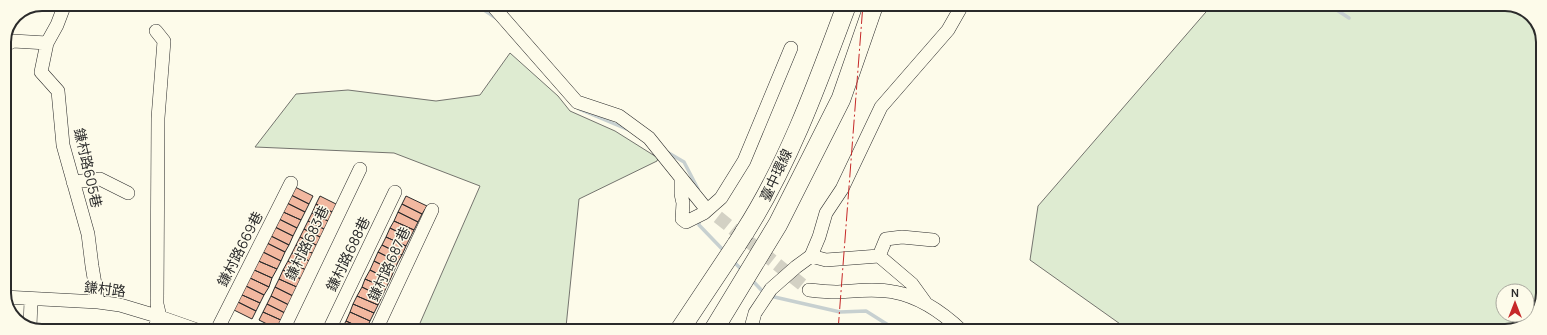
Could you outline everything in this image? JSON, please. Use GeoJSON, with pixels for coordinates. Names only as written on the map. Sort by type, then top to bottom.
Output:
{"type":"FeatureCollection","features":[{"type":"Feature","properties":{"kind":"highway","name":"臺中環線"},"geometry":{"type":"LineString","coordinates":[[684,324],[763,204],[812,98],[844,11]]}},
{"type":"Feature","properties":{"kind":"highway","name":"臺中環線"},"geometry":{"type":"LineString","coordinates":[[717,324],[778,224],[841,99],[872,11]]}},
{"type":"Feature","properties":{"kind":"street","name":"鎌村路605巷"},"geometry":{"type":"LineString","coordinates":[[62,11],[57,25],[47,43],[41,72],[58,91],[63,145],[88,234],[98,302]]}},
{"type":"Feature","properties":{"kind":"street"},"geometry":{"type":"LineString","coordinates":[[497,11],[577,102],[619,116],[649,138],[703,205]]}},
{"type":"Feature","properties":{"kind":"street"},"geometry":{"type":"LineString","coordinates":[[752,324],[755,313],[771,289],[811,256],[819,237],[826,213],[842,189],[881,107],[948,30],[959,11]]}},
{"type":"Feature","properties":{"kind":"street"},"geometry":{"type":"LineString","coordinates":[[156,30],[164,41],[158,118],[157,304],[160,317],[156,324]]}},
{"type":"Feature","properties":{"kind":"street"},"geometry":{"type":"LineString","coordinates":[[11,42],[47,43]]}},
{"type":"Feature","properties":{"kind":"street"},"geometry":{"type":"LineString","coordinates":[[681,178],[681,194],[683,203],[682,219],[686,222],[704,213],[721,198],[744,161],[791,48]]}},
{"type":"Feature","properties":{"kind":"street","name":"鎌村路683巷"},"geometry":{"type":"LineString","coordinates":[[286,324],[360,169]]}},
{"type":"Feature","properties":{"kind":"street"},"geometry":{"type":"LineString","coordinates":[[73,182],[100,179],[128,193]]}},
{"type":"Feature","properties":{"kind":"street","name":"鎌村路669巷"},"geometry":{"type":"LineString","coordinates":[[220,324],[291,183]]}},
{"type":"Feature","properties":{"kind":"street","name":"鎌村路688巷"},"geometry":{"type":"LineString","coordinates":[[332,324],[395,192]]}},
{"type":"Feature","properties":{"kind":"street","name":"鎌村路687巷"},"geometry":{"type":"LineString","coordinates":[[379,324],[432,210]]}},
{"type":"Feature","properties":{"kind":"street"},"geometry":{"type":"LineString","coordinates":[[878,256],[886,239],[902,237],[933,240]]}},
{"type":"Feature","properties":{"kind":"street"},"geometry":{"type":"LineString","coordinates":[[811,256],[826,260],[878,256],[912,284],[925,302]]}},
{"type":"Feature","properties":{"kind":"street"},"geometry":{"type":"LineString","coordinates":[[809,290],[835,292],[862,290],[894,292],[925,302],[954,324]]}},
{"type":"Feature","properties":{"kind":"street","name":"鎌村路"},"geometry":{"type":"LineString","coordinates":[[12,298],[31,300],[98,302],[120,305],[180,324]]}},
{"type":"Feature","properties":{"kind":"street"},"geometry":{"type":"LineString","coordinates":[[30,322],[31,300]]}},
{"type":"Feature","properties":{"kind":"green space"},"geometry":{"type":"Polygon","coordinates":[[[1207,11],[1505,11],[1520,15],[1532,27],[1536,40],[1536,293],[1535,299],[1535,283],[1495,283],[1495,323],[1511,323],[1120,324],[1030,260],[1038,206],[1207,11]]]}},
{"type":"Feature","properties":{"kind":"green space"},"geometry":{"type":"Polygon","coordinates":[[[510,53],[558,96],[570,111],[615,131],[658,158],[657,161],[579,199],[566,324],[420,324],[480,186],[394,153],[255,147],[296,94],[348,90],[436,101],[480,95],[510,53]]]}},
{"type":"Feature","properties":{"kind":"building"},"geometry":{"type":"Polygon","coordinates":[[[293,186],[313,196],[309,204],[289,194],[293,186]]]}},
{"type":"Feature","properties":{"kind":"building"},"geometry":{"type":"Polygon","coordinates":[[[289,194],[309,204],[305,212],[285,202],[289,194]]]}},
{"type":"Feature","properties":{"kind":"building"},"geometry":{"type":"Polygon","coordinates":[[[320,196],[340,206],[336,214],[316,204],[320,196]]]}},
{"type":"Feature","properties":{"kind":"building"},"geometry":{"type":"Polygon","coordinates":[[[406,196],[427,206],[422,214],[402,204],[406,196]]]}},
{"type":"Feature","properties":{"kind":"building"},"geometry":{"type":"Polygon","coordinates":[[[285,202],[305,212],[301,220],[281,211],[285,202]]]}},
{"type":"Feature","properties":{"kind":"building"},"geometry":{"type":"Polygon","coordinates":[[[316,204],[336,214],[332,223],[312,213],[316,204]]]}},
{"type":"Feature","properties":{"kind":"building"},"geometry":{"type":"Polygon","coordinates":[[[402,204],[422,214],[418,222],[398,212],[402,204]]]}},
{"type":"Feature","properties":{"kind":"building"},"geometry":{"type":"Polygon","coordinates":[[[281,211],[301,220],[297,228],[277,218],[281,211]]]}},
{"type":"Feature","properties":{"kind":"building"},"geometry":{"type":"Polygon","coordinates":[[[398,212],[418,222],[414,230],[394,221],[398,212]]]}},
{"type":"Feature","properties":{"kind":"building"},"geometry":{"type":"Polygon","coordinates":[[[312,213],[332,223],[328,231],[308,221],[312,213]]]}},
{"type":"Feature","properties":{"kind":"building"},"geometry":{"type":"Polygon","coordinates":[[[277,218],[297,228],[293,236],[273,226],[277,218]]]}},
{"type":"Feature","properties":{"kind":"building"},"geometry":{"type":"Polygon","coordinates":[[[308,221],[328,231],[324,239],[304,229],[308,221]]]}},
{"type":"Feature","properties":{"kind":"building"},"geometry":{"type":"Polygon","coordinates":[[[394,221],[414,230],[410,238],[390,228],[394,221]]]}},
{"type":"Feature","properties":{"kind":"building"},"geometry":{"type":"Polygon","coordinates":[[[273,226],[293,236],[289,245],[269,235],[273,226]]]}},
{"type":"Feature","properties":{"kind":"building"},"geometry":{"type":"Polygon","coordinates":[[[390,228],[410,238],[406,246],[386,237],[390,228]]]}},
{"type":"Feature","properties":{"kind":"building"},"geometry":{"type":"Polygon","coordinates":[[[304,229],[324,239],[320,247],[300,237],[304,229]]]}},
{"type":"Feature","properties":{"kind":"building"},"geometry":{"type":"Polygon","coordinates":[[[269,235],[289,245],[285,252],[265,242],[269,235]]]}},
{"type":"Feature","properties":{"kind":"building"},"geometry":{"type":"Polygon","coordinates":[[[300,237],[320,247],[316,255],[296,245],[300,237]]]}},
{"type":"Feature","properties":{"kind":"building"},"geometry":{"type":"Polygon","coordinates":[[[386,237],[406,246],[402,255],[382,245],[386,237]]]}},
{"type":"Feature","properties":{"kind":"building"},"geometry":{"type":"Polygon","coordinates":[[[265,242],[285,252],[281,261],[261,251],[265,242]]]}},
{"type":"Feature","properties":{"kind":"building"},"geometry":{"type":"Polygon","coordinates":[[[296,245],[316,255],[312,262],[292,253],[296,245]]]}},
{"type":"Feature","properties":{"kind":"building"},"geometry":{"type":"Polygon","coordinates":[[[382,245],[402,255],[398,262],[378,252],[382,245]]]}},
{"type":"Feature","properties":{"kind":"building"},"geometry":{"type":"Polygon","coordinates":[[[261,251],[281,261],[277,269],[256,260],[261,251]]]}},
{"type":"Feature","properties":{"kind":"building"},"geometry":{"type":"Polygon","coordinates":[[[378,252],[398,262],[394,271],[374,261],[378,252]]]}},
{"type":"Feature","properties":{"kind":"building"},"geometry":{"type":"Polygon","coordinates":[[[292,253],[312,262],[308,271],[288,261],[292,253]]]}},
{"type":"Feature","properties":{"kind":"building"},"geometry":{"type":"Polygon","coordinates":[[[256,260],[277,269],[272,278],[252,269],[256,260]]]}},
{"type":"Feature","properties":{"kind":"building"},"geometry":{"type":"Polygon","coordinates":[[[288,261],[308,271],[303,280],[283,270],[288,261]]]}},
{"type":"Feature","properties":{"kind":"building"},"geometry":{"type":"Polygon","coordinates":[[[374,261],[394,271],[390,280],[370,270],[374,261]]]}},
{"type":"Feature","properties":{"kind":"building"},"geometry":{"type":"Polygon","coordinates":[[[252,269],[272,278],[269,287],[248,277],[252,269]]]}},
{"type":"Feature","properties":{"kind":"building"},"geometry":{"type":"Polygon","coordinates":[[[283,270],[303,280],[299,288],[279,279],[283,270]]]}},
{"type":"Feature","properties":{"kind":"building"},"geometry":{"type":"Polygon","coordinates":[[[370,270],[390,280],[386,288],[365,279],[370,270]]]}},
{"type":"Feature","properties":{"kind":"building"},"geometry":{"type":"Polygon","coordinates":[[[248,277],[269,287],[264,295],[244,285],[248,277]]]}},
{"type":"Feature","properties":{"kind":"building"},"geometry":{"type":"Polygon","coordinates":[[[279,279],[299,288],[295,297],[275,287],[279,279]]]}},
{"type":"Feature","properties":{"kind":"building"},"geometry":{"type":"Polygon","coordinates":[[[365,279],[386,288],[382,297],[362,287],[365,279]]]}},
{"type":"Feature","properties":{"kind":"building"},"geometry":{"type":"Polygon","coordinates":[[[244,285],[264,295],[260,303],[240,294],[244,285]]]}},
{"type":"Feature","properties":{"kind":"building"},"geometry":{"type":"Polygon","coordinates":[[[275,287],[295,297],[291,306],[271,296],[275,287]]]}},
{"type":"Feature","properties":{"kind":"building"},"geometry":{"type":"Polygon","coordinates":[[[362,287],[382,297],[378,305],[357,296],[362,287]]]}},
{"type":"Feature","properties":{"kind":"building"},"geometry":{"type":"Polygon","coordinates":[[[240,294],[260,303],[256,311],[236,301],[240,294]]]}},
{"type":"Feature","properties":{"kind":"building"},"geometry":{"type":"Polygon","coordinates":[[[271,296],[291,306],[287,314],[267,304],[271,296]]]}},
{"type":"Feature","properties":{"kind":"building"},"geometry":{"type":"Polygon","coordinates":[[[357,296],[378,305],[374,313],[353,304],[357,296]]]}},
{"type":"Feature","properties":{"kind":"building"},"geometry":{"type":"Polygon","coordinates":[[[236,301],[256,311],[252,319],[232,309],[236,301]]]}},
{"type":"Feature","properties":{"kind":"building"},"geometry":{"type":"Polygon","coordinates":[[[267,304],[287,314],[283,321],[263,312],[267,304]]]}},
{"type":"Feature","properties":{"kind":"building"},"geometry":{"type":"Polygon","coordinates":[[[353,304],[374,313],[370,321],[350,312],[353,304]]]}},
{"type":"Feature","properties":{"kind":"building"},"geometry":{"type":"Polygon","coordinates":[[[263,312],[283,321],[282,324],[267,324],[259,320],[263,312]]]}},
{"type":"Feature","properties":{"kind":"building"},"geometry":{"type":"Polygon","coordinates":[[[350,312],[370,321],[369,324],[353,324],[346,321],[350,312]]]}},
{"type":"Feature","properties":{"kind":"building"},"geometry":{"type":"Polygon","coordinates":[[[346,321],[353,324],[344,324],[346,321]]]}},
{"type":"Feature","properties":{"kind":"waterway"},"geometry":{"type":"LineString","coordinates":[[486,11],[496,18]]}},
{"type":"Feature","properties":{"kind":"waterway"},"geometry":{"type":"LineString","coordinates":[[1338,11],[1349,18]]}},
{"type":"Feature","properties":{"kind":"waterway"},"geometry":{"type":"LineString","coordinates":[[579,109],[629,130]]}},
{"type":"Feature","properties":{"kind":"waterway"},"geometry":{"type":"LineString","coordinates":[[667,152],[684,162],[698,189]]}},
{"type":"Feature","properties":{"kind":"waterway"},"geometry":{"type":"LineString","coordinates":[[699,219],[699,225],[725,252]]}},
{"type":"Feature","properties":{"kind":"waterway"},"geometry":{"type":"LineString","coordinates":[[733,261],[743,271]]}},
{"type":"Feature","properties":{"kind":"waterway"},"geometry":{"type":"LineString","coordinates":[[751,279],[765,294]]}},
{"type":"Feature","properties":{"kind":"waterway"},"geometry":{"type":"LineString","coordinates":[[770,296],[840,312],[866,311],[887,324]]}},
{"type":"Feature","properties":{"kind":"tunnel"},"geometry":{"type":"LineString","coordinates":[[703,205],[809,290]]}},
{"type":"Feature","properties":{"kind":"power"},"geometry":{"type":"LineString","coordinates":[[839,324],[862,11]]}}]}
